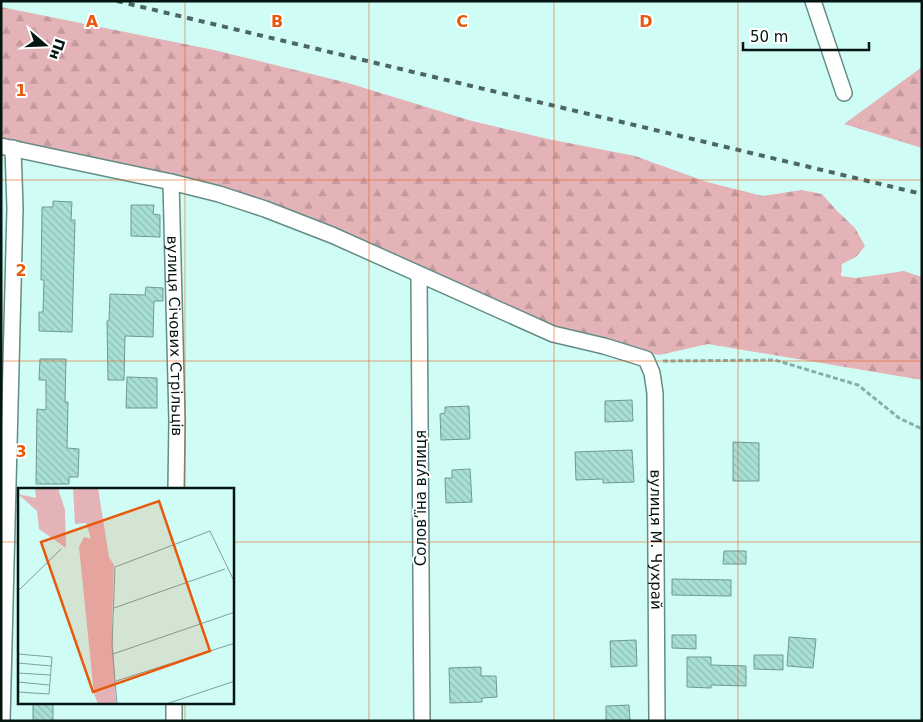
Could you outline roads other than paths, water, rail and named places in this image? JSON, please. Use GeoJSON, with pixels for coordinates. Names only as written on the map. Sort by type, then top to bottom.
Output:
{"type":"FeatureCollection","features":[{"type":"Feature","properties":{"kind":"street"},"geometry":{"type":"LineString","coordinates":[[813,1],[844,93]]}},
{"type":"Feature","properties":{"kind":"street"},"geometry":{"type":"LineString","coordinates":[[2,721],[15,208],[7,147],[219,194],[265,209],[332,235],[419,275]]}},
{"type":"Feature","properties":{"kind":"street","name":"вулиця Січових Стрільців"},"geometry":{"type":"LineString","coordinates":[[171,182],[177,421],[176,488]]}},
{"type":"Feature","properties":{"kind":"street","name":"вулиця М. Чухрай"},"geometry":{"type":"LineString","coordinates":[[419,275],[553,334],[604,346],[646,359],[652,373],[655,393],[657,721]]}},
{"type":"Feature","properties":{"kind":"street","name":"Соловʼїна вулиця"},"geometry":{"type":"LineString","coordinates":[[419,275],[422,721]]}},
{"type":"Feature","properties":{"kind":"street"},"geometry":{"type":"LineString","coordinates":[[174,704],[174,721]]}},
{"type":"Feature","properties":{"kind":"railway"},"geometry":{"type":"LineString","coordinates":[[117,1],[922,194]]}}]}
